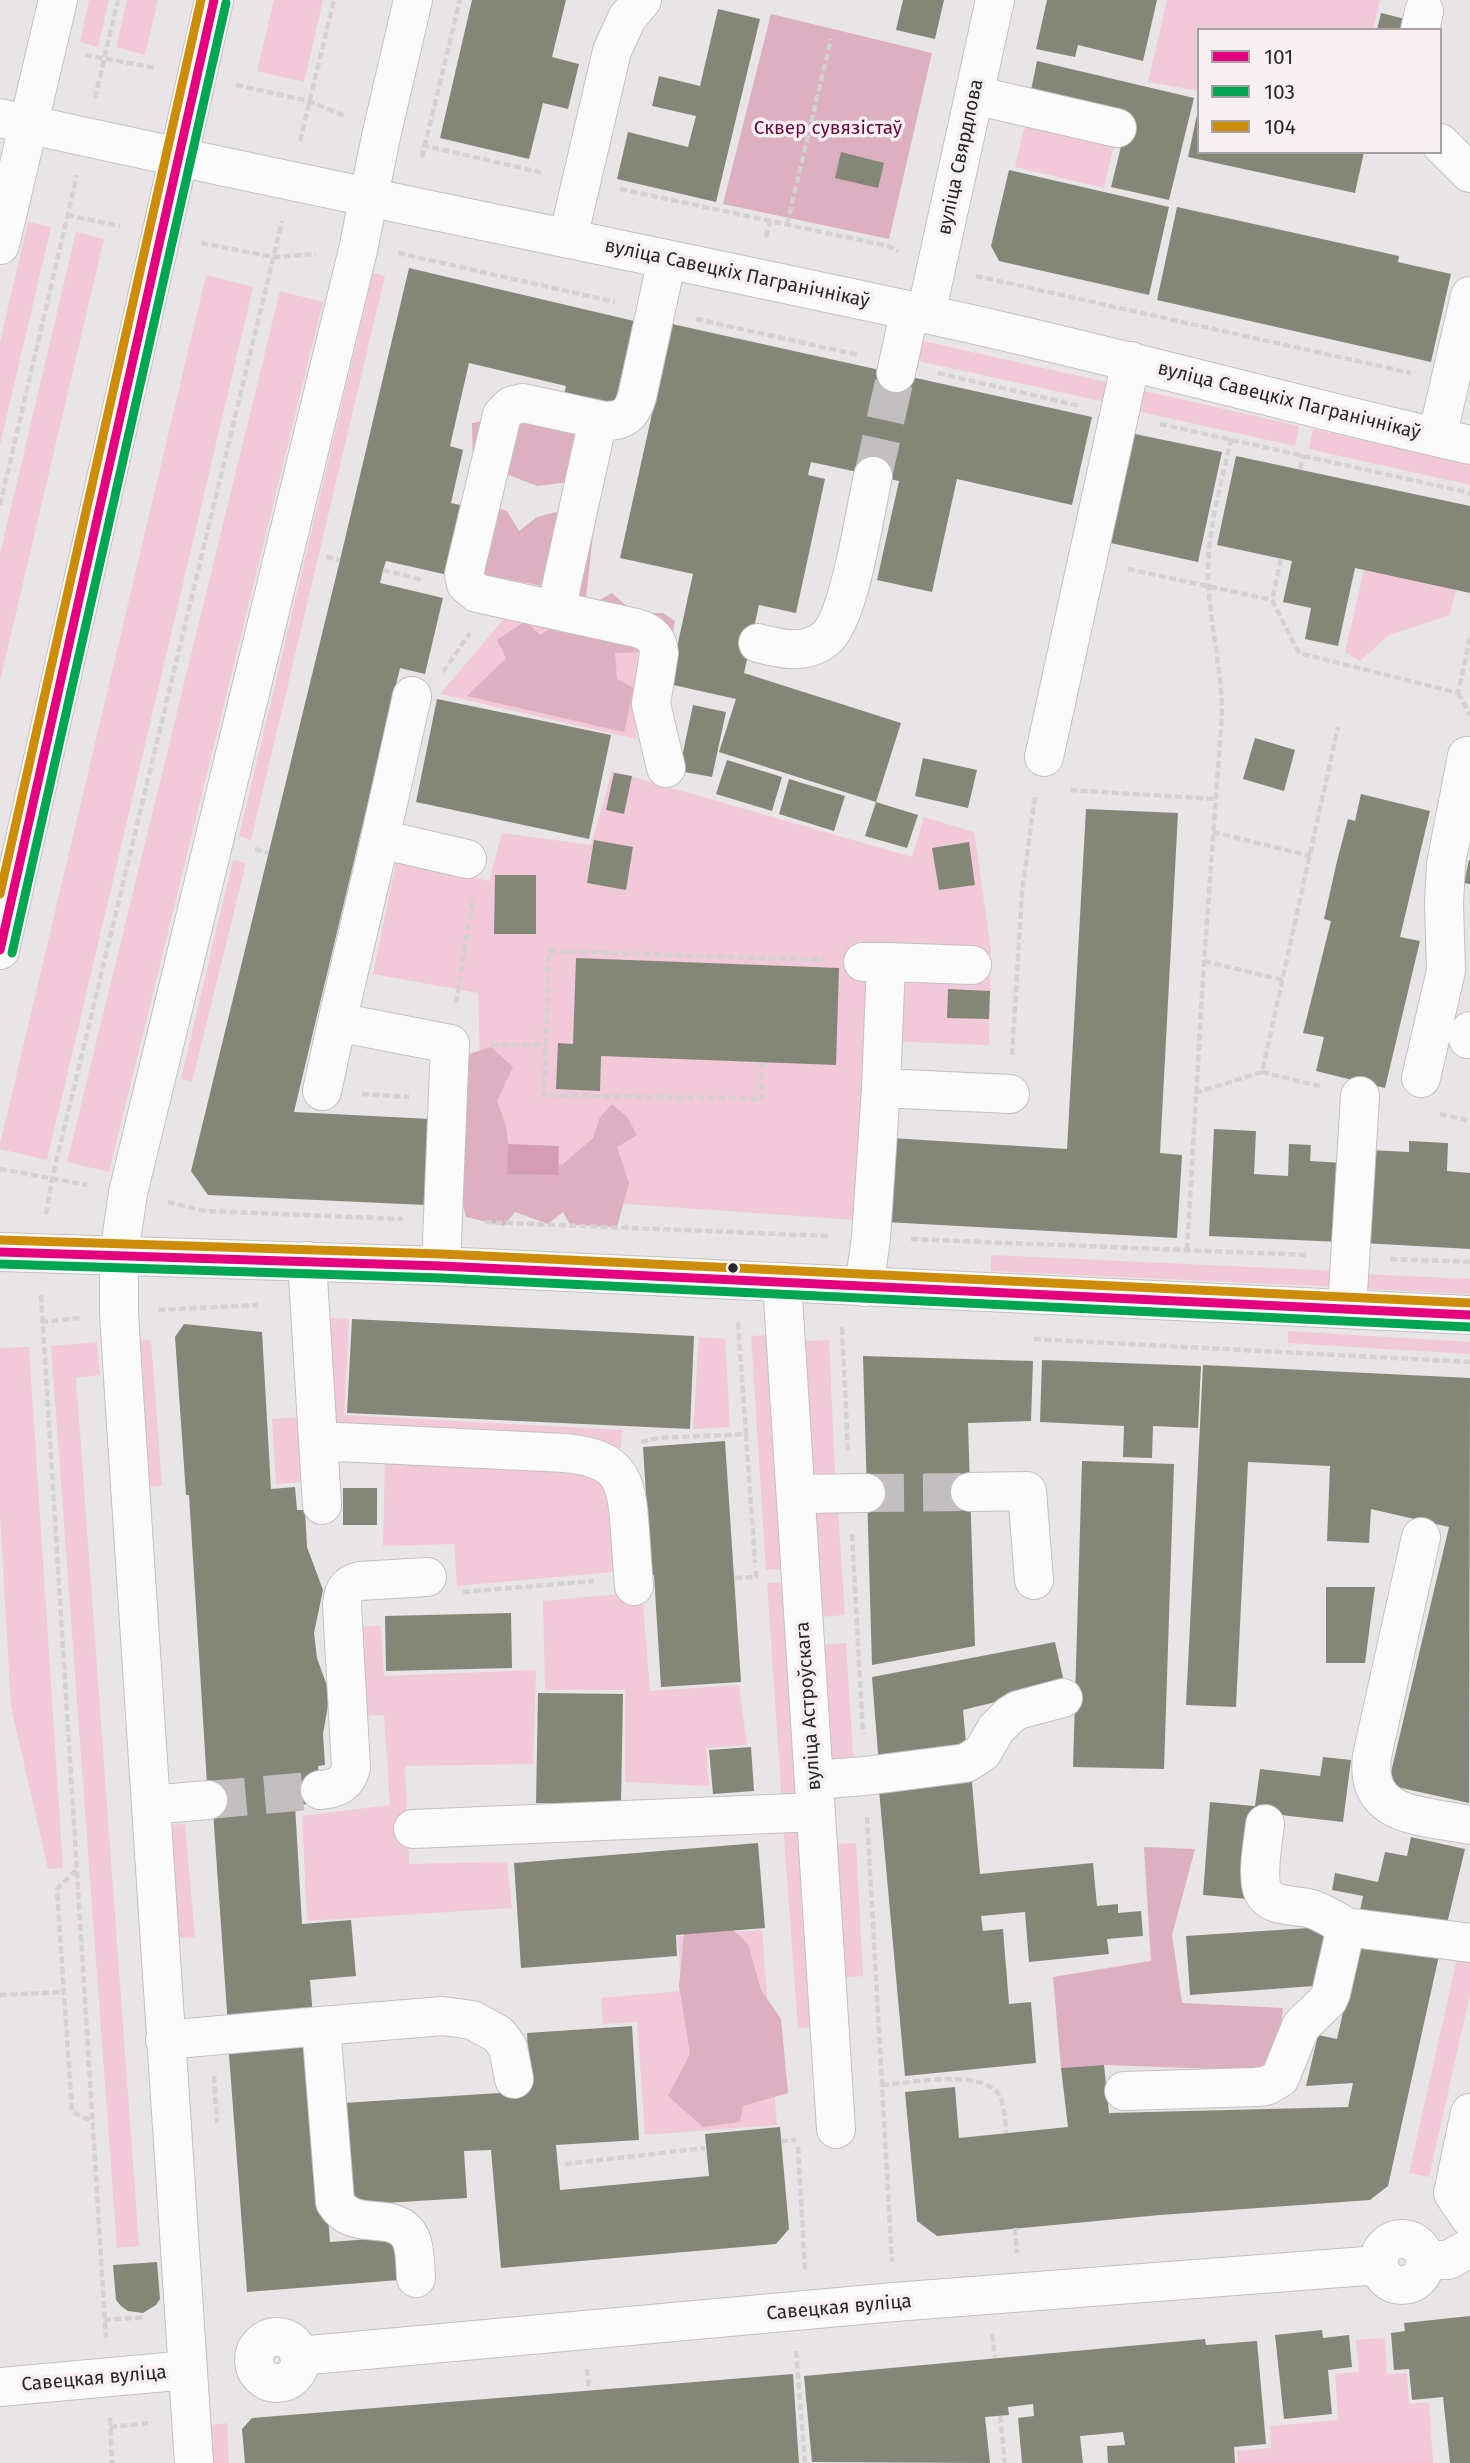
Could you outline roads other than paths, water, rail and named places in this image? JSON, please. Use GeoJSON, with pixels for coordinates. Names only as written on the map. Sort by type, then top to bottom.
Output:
{"type":"FeatureCollection","features":[{"type":"Feature","properties":{"kind":"street"},"geometry":{"type":"LineString","coordinates":[[0,245],[14,121],[58,0]]}},
{"type":"Feature","properties":{"kind":"street"},"geometry":{"type":"LineString","coordinates":[[0,950],[214,0]]}},
{"type":"Feature","properties":{"kind":"street"},"geometry":{"type":"LineString","coordinates":[[194,2463],[119,1313],[119,1255],[128,1193],[358,250],[414,0]]}},
{"type":"Feature","properties":{"kind":"street"},"geometry":{"type":"LineString","coordinates":[[568,238],[612,51],[626,18],[642,0]]}},
{"type":"Feature","properties":{"kind":"street","name":"вуліца Свярдлова"},"geometry":{"type":"LineString","coordinates":[[896,373],[918,312],[937,270],[995,0]]}},
{"type":"Feature","properties":{"kind":"street"},"geometry":{"type":"LineString","coordinates":[[974,95],[1117,128]]}},
{"type":"Feature","properties":{"kind":"street","name":"вуліца Савецкіх Пагранічнікаў"},"geometry":{"type":"LineString","coordinates":[[14,121],[918,312],[1131,361],[1453,441]]}},
{"type":"Feature","properties":{"kind":"street"},"geometry":{"type":"LineString","coordinates":[[1442,146],[1470,173]]}},
{"type":"Feature","properties":{"kind":"street"},"geometry":{"type":"LineString","coordinates":[[666,768],[651,704],[659,653],[656,640],[647,632],[636,628],[477,593],[469,588],[464,574],[502,415],[511,406],[523,403],[598,420],[618,420],[631,413],[667,259]]}},
{"type":"Feature","properties":{"kind":"street"},"geometry":{"type":"LineString","coordinates":[[1453,441],[1450,382],[1470,296]]}},
{"type":"Feature","properties":{"kind":"street"},"geometry":{"type":"LineString","coordinates":[[1040,772],[1131,361]]}},
{"type":"Feature","properties":{"kind":"street"},"geometry":{"type":"LineString","coordinates":[[556,610],[598,420]]}},
{"type":"Feature","properties":{"kind":"street"},"geometry":{"type":"LineString","coordinates":[[758,643],[782,649],[804,649],[826,639],[835,628],[846,599],[873,475]]}},
{"type":"Feature","properties":{"kind":"street"},"geometry":{"type":"LineString","coordinates":[[322,1091],[412,696]]}},
{"type":"Feature","properties":{"kind":"street"},"geometry":{"type":"LineString","coordinates":[[1421,1078],[1446,971],[1446,864],[1467,755],[1470,756]]}},
{"type":"Feature","properties":{"kind":"street"},"geometry":{"type":"LineString","coordinates":[[380,839],[471,871]]}},
{"type":"Feature","properties":{"kind":"street"},"geometry":{"type":"LineString","coordinates":[[864,1287],[871,1238],[881,1088],[875,962],[972,965]]}},
{"type":"Feature","properties":{"kind":"street"},"geometry":{"type":"LineString","coordinates":[[337,1022],[450,1044],[441,1266]]}},
{"type":"Feature","properties":{"kind":"street"},"geometry":{"type":"LineString","coordinates":[[881,1088],[1010,1094]]}},
{"type":"Feature","properties":{"kind":"street"},"geometry":{"type":"LineString","coordinates":[[1347,1309],[1360,1096]]}},
{"type":"Feature","properties":{"kind":"street"},"geometry":{"type":"LineString","coordinates":[[0,1251],[441,1266],[1470,1315]]}},
{"type":"Feature","properties":{"kind":"street"},"geometry":{"type":"LineString","coordinates":[[307,1261],[323,1505]]}},
{"type":"Feature","properties":{"kind":"street","name":"вуліца Астроўскага"},"geometry":{"type":"LineString","coordinates":[[782,1282],[836,2129]]}},
{"type":"Feature","properties":{"kind":"street"},"geometry":{"type":"LineString","coordinates":[[318,1441],[565,1453],[597,1459],[614,1470],[626,1488],[634,1582]]}},
{"type":"Feature","properties":{"kind":"street"},"geometry":{"type":"LineString","coordinates":[[970,1492],[1027,1491],[1034,1580]]}},
{"type":"Feature","properties":{"kind":"street"},"geometry":{"type":"LineString","coordinates":[[796,1494],[858,1494]]}},
{"type":"Feature","properties":{"kind":"street"},"geometry":{"type":"LineString","coordinates":[[1421,1537],[1372,1756],[1371,1782],[1376,1792],[1391,1807],[1470,1825]]}},
{"type":"Feature","properties":{"kind":"street"},"geometry":{"type":"LineString","coordinates":[[320,1790],[341,1785],[351,1768],[342,1605],[346,1588],[360,1581],[440,1585]]}},
{"type":"Feature","properties":{"kind":"street"},"geometry":{"type":"LineString","coordinates":[[413,1829],[815,1796],[865,1776],[966,1763],[982,1753],[996,1729],[1010,1715],[1018,1710],[1063,1698]]}},
{"type":"Feature","properties":{"kind":"street"},"geometry":{"type":"LineString","coordinates":[[150,1805],[208,1800]]}},
{"type":"Feature","properties":{"kind":"street"},"geometry":{"type":"LineString","coordinates":[[1265,1824],[1260,1882],[1265,1895],[1276,1903],[1311,1909],[1346,1927],[1470,1943]]}},
{"type":"Feature","properties":{"kind":"street"},"geometry":{"type":"LineString","coordinates":[[1124,2091],[1256,2088],[1280,2078],[1301,2026],[1328,2000],[1346,1927]]}},
{"type":"Feature","properties":{"kind":"street"},"geometry":{"type":"LineString","coordinates":[[165,2040],[443,2016],[472,2020],[498,2034],[508,2047],[514,2079]]}},
{"type":"Feature","properties":{"kind":"street"},"geometry":{"type":"LineString","coordinates":[[321,2026],[335,2202],[339,2209],[352,2218],[387,2222],[405,2230],[414,2249],[416,2278]]}},
{"type":"Feature","properties":{"kind":"street"},"geometry":{"type":"LineString","coordinates":[[1470,2113],[1453,2193],[1470,2218]]}},
{"type":"Feature","properties":{"kind":"street","name":"Савецкая вуліца"},"geometry":{"type":"LineString","coordinates":[[242,2363],[255,2369],[265,2380],[279,2383],[286,2381],[297,2371],[299,2356],[894,2302],[1379,2265],[1390,2282],[1404,2285],[1411,2284],[1422,2274],[1425,2260],[1448,2260],[1470,2248]]}},
{"type":"Feature","properties":{"kind":"street","name":"Савецкая вуліца"},"geometry":{"type":"LineString","coordinates":[[0,2387],[188,2370]]}},
{"type":"Feature","properties":{"kind":"tunnel"},"geometry":{"type":"LineString","coordinates":[[873,476],[896,373]]}},
{"type":"Feature","properties":{"kind":"tunnel"},"geometry":{"type":"LineString","coordinates":[[866,1493],[970,1492]]}},
{"type":"Feature","properties":{"kind":"tunnel"},"geometry":{"type":"LineString","coordinates":[[208,1800],[320,1790]]}},
{"type":"Feature","properties":{"kind":"park label","name":"Сквер сувязістаў"},"geometry":{"type":"Point","coordinates":[828,129]}}]}
